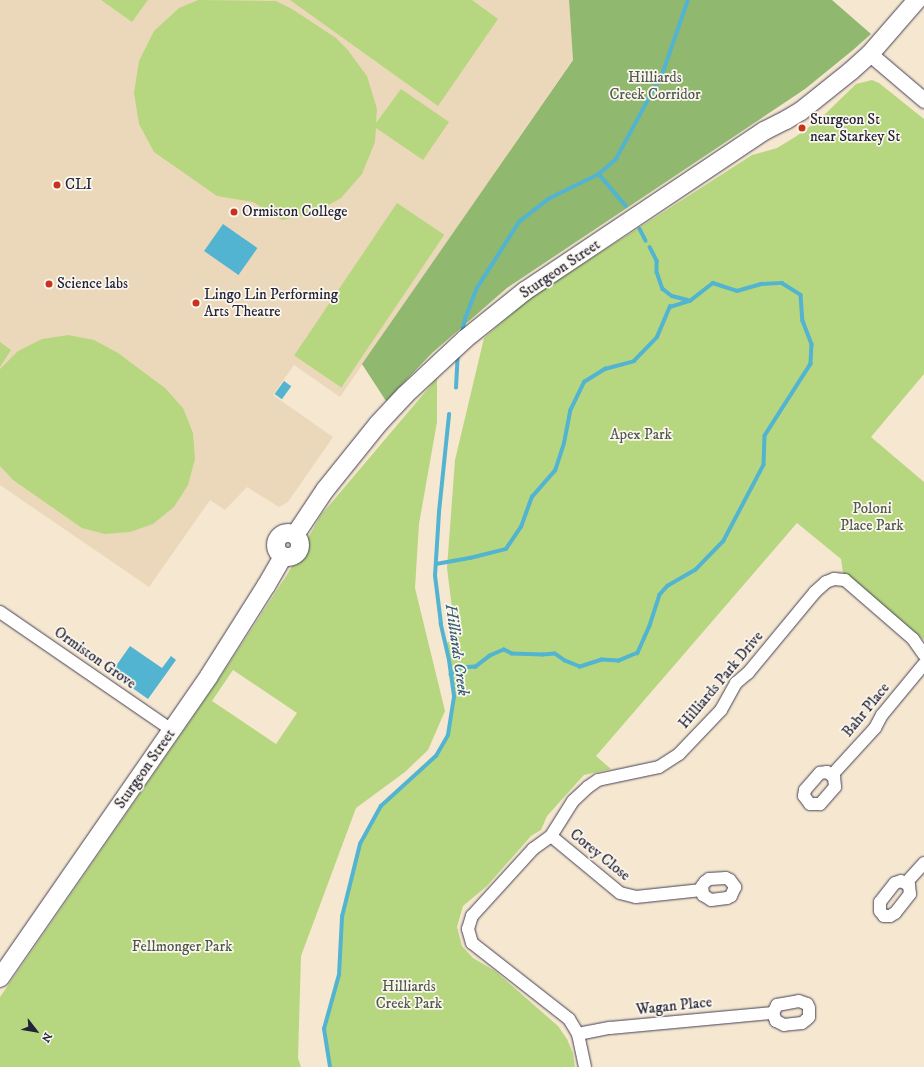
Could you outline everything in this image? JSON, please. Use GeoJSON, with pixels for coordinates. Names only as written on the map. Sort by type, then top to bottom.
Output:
{"type":"FeatureCollection","features":[{"type":"Feature","properties":{"kind":"main road","name":"Sturgeon Street"},"geometry":{"type":"LineString","coordinates":[[0,978],[172,730],[266,586],[283,556],[276,546],[277,539],[288,532],[295,535],[325,490],[350,458],[400,401],[435,365],[525,291],[764,131],[801,111],[870,54],[917,0]]}},
{"type":"Feature","properties":{"kind":"street"},"geometry":{"type":"LineString","coordinates":[[870,54],[924,100]]}},
{"type":"Feature","properties":{"kind":"street","name":"Hilliards Park Drive"},"geometry":{"type":"LineString","coordinates":[[585,1067],[578,1034],[569,1019],[472,943],[468,928],[472,916],[533,849],[551,836],[573,801],[598,780],[660,767],[680,754],[721,710],[736,683],[748,673],[815,592],[826,582],[834,579],[845,580],[913,639],[924,655]]}},
{"type":"Feature","properties":{"kind":"street","name":"Ormiston Grove"},"geometry":{"type":"LineString","coordinates":[[0,612],[172,730]]}},
{"type":"Feature","properties":{"kind":"street","name":"Bahr Place"},"geometry":{"type":"LineString","coordinates":[[832,774],[874,728],[882,715],[924,664]]}},
{"type":"Feature","properties":{"kind":"street","name":"Corey Close"},"geometry":{"type":"LineString","coordinates":[[551,836],[620,893],[636,897],[702,890]]}},
{"type":"Feature","properties":{"kind":"street"},"geometry":{"type":"LineString","coordinates":[[906,883],[924,862]]}},
{"type":"Feature","properties":{"kind":"street","name":"Wagan Place"},"geometry":{"type":"LineString","coordinates":[[578,1034],[610,1028],[774,1013]]}},
{"type":"Feature","properties":{"kind":"shaded area","name":"Ormiston College"},"geometry":{"type":"Polygon","coordinates":[[[0,0],[569,0],[573,59],[340,397],[294,365],[273,395],[333,437],[288,502],[279,507],[247,487],[225,510],[210,500],[149,587],[0,485],[0,0]]]}},
{"type":"Feature","properties":{"kind":"green space"},"geometry":{"type":"Polygon","coordinates":[[[101,0],[148,0],[132,22],[101,0]]]}},
{"type":"Feature","properties":{"kind":"green space"},"geometry":{"type":"Polygon","coordinates":[[[198,0],[276,1],[292,9],[336,38],[347,49],[367,76],[377,109],[376,123],[401,89],[449,122],[423,160],[376,128],[375,142],[362,174],[341,198],[313,214],[282,220],[253,202],[217,196],[154,152],[139,124],[134,93],[139,61],[154,31],[179,8],[198,0]]]}},
{"type":"Feature","properties":{"kind":"green space"},"geometry":{"type":"Polygon","coordinates":[[[290,0],[472,0],[498,19],[438,106],[290,0]]]}},
{"type":"Feature","properties":{"kind":"green space","name":"Hilliards Creek Corridor"},"geometry":{"type":"Polygon","coordinates":[[[569,0],[832,0],[871,34],[805,89],[507,288],[432,353],[386,401],[362,364],[573,60],[569,0]]]}},
{"type":"Feature","properties":{"kind":"green space","name":"Apex Park"},"geometry":{"type":"Polygon","coordinates":[[[872,80],[879,83],[924,119],[924,374],[871,437],[924,482],[924,640],[843,573],[841,559],[797,523],[596,756],[611,769],[584,775],[547,816],[541,830],[531,836],[487,886],[463,906],[457,927],[462,946],[473,958],[495,971],[558,1026],[567,1039],[573,1053],[575,1067],[330,1067],[324,1029],[339,975],[342,917],[360,844],[381,806],[436,756],[448,735],[454,696],[445,643],[456,640],[447,568],[455,460],[484,338],[530,298],[752,155],[777,148],[795,137],[819,120],[856,84],[872,80]]]}},
{"type":"Feature","properties":{"kind":"green space"},"geometry":{"type":"Polygon","coordinates":[[[397,203],[444,235],[341,387],[294,356],[397,203]]]}},
{"type":"Feature","properties":{"kind":"green space"},"geometry":{"type":"Polygon","coordinates":[[[68,335],[94,340],[118,353],[165,388],[183,408],[193,433],[195,459],[188,485],[174,507],[153,524],[130,532],[105,534],[82,528],[13,480],[0,466],[0,369],[18,351],[42,339],[68,335]]]}},
{"type":"Feature","properties":{"kind":"green space"},"geometry":{"type":"Polygon","coordinates":[[[0,342],[11,350],[0,367],[0,342]]]}},
{"type":"Feature","properties":{"kind":"green space","name":"Fellmonger Park"},"geometry":{"type":"Polygon","coordinates":[[[437,378],[437,422],[419,524],[415,588],[445,711],[428,750],[405,772],[356,808],[301,956],[298,1058],[301,1067],[0,1067],[0,997],[217,682],[288,573],[321,515],[437,378]],[[233,670],[212,701],[276,744],[297,713],[233,670]]]}},
{"type":"Feature","properties":{"kind":"water"},"geometry":{"type":"Polygon","coordinates":[[[223,224],[257,248],[238,275],[204,251],[223,224]]]}},
{"type":"Feature","properties":{"kind":"water"},"geometry":{"type":"Polygon","coordinates":[[[284,381],[291,386],[282,399],[275,394],[284,381]]]}},
{"type":"Feature","properties":{"kind":"water"},"geometry":{"type":"Polygon","coordinates":[[[130,646],[162,668],[171,656],[176,660],[148,699],[111,673],[130,646]]]}},
{"type":"Feature","properties":{"kind":"waterway","name":"Hilliards Creek"},"geometry":{"type":"LineString","coordinates":[[462,332],[465,319],[477,288],[519,222],[548,199],[599,174],[616,159],[663,72],[688,0]]}},
{"type":"Feature","properties":{"kind":"waterway"},"geometry":{"type":"LineString","coordinates":[[599,174],[626,206]]}},
{"type":"Feature","properties":{"kind":"waterway"},"geometry":{"type":"LineString","coordinates":[[640,229],[646,241]]}},
{"type":"Feature","properties":{"kind":"waterway"},"geometry":{"type":"LineString","coordinates":[[650,247],[657,261],[657,272],[663,289],[672,296],[688,300]]}},
{"type":"Feature","properties":{"kind":"waterway"},"geometry":{"type":"LineString","coordinates":[[436,564],[470,558],[506,549],[521,527],[532,497],[555,471],[564,443],[570,411],[584,382],[605,369],[634,361],[657,337],[670,307],[690,301],[713,283],[737,291],[761,284],[782,283],[801,295],[803,321],[812,344],[811,364],[765,436],[764,465],[724,541],[696,570],[668,586],[660,595],[650,626],[638,653],[619,661],[602,660],[580,667],[565,661],[555,654],[512,654],[504,650],[490,656],[476,667],[461,668],[451,675]]}},
{"type":"Feature","properties":{"kind":"waterway","name":"Hilliards Creek"},"geometry":{"type":"LineString","coordinates":[[456,388],[458,354]]}},
{"type":"Feature","properties":{"kind":"waterway","name":"Hilliards Creek"},"geometry":{"type":"LineString","coordinates":[[330,1067],[324,1029],[339,975],[342,917],[360,844],[381,806],[436,756],[448,735],[454,696],[449,660],[441,624],[435,576],[439,512],[449,415]]}},
{"type":"Feature","properties":{"kind":"place","name":"Sturgeon St near Starkey St"},"geometry":{"type":"Point","coordinates":[802,128]}},
{"type":"Feature","properties":{"kind":"place","name":"CLI"},"geometry":{"type":"Point","coordinates":[57,185]}},
{"type":"Feature","properties":{"kind":"place","name":"Ormiston College"},"geometry":{"type":"Point","coordinates":[234,212]}},
{"type":"Feature","properties":{"kind":"place","name":"Science labs"},"geometry":{"type":"Point","coordinates":[49,284]}},
{"type":"Feature","properties":{"kind":"place","name":"Lingo Lin Performing Arts Theatre"},"geometry":{"type":"Point","coordinates":[196,303]}},
{"type":"Feature","properties":{"kind":"park label","name":"Poloni Place Park"},"geometry":{"type":"Point","coordinates":[872,516]}},
{"type":"Feature","properties":{"kind":"park label","name":"Hilliards Creek Park"},"geometry":{"type":"Point","coordinates":[409,994]}}]}
